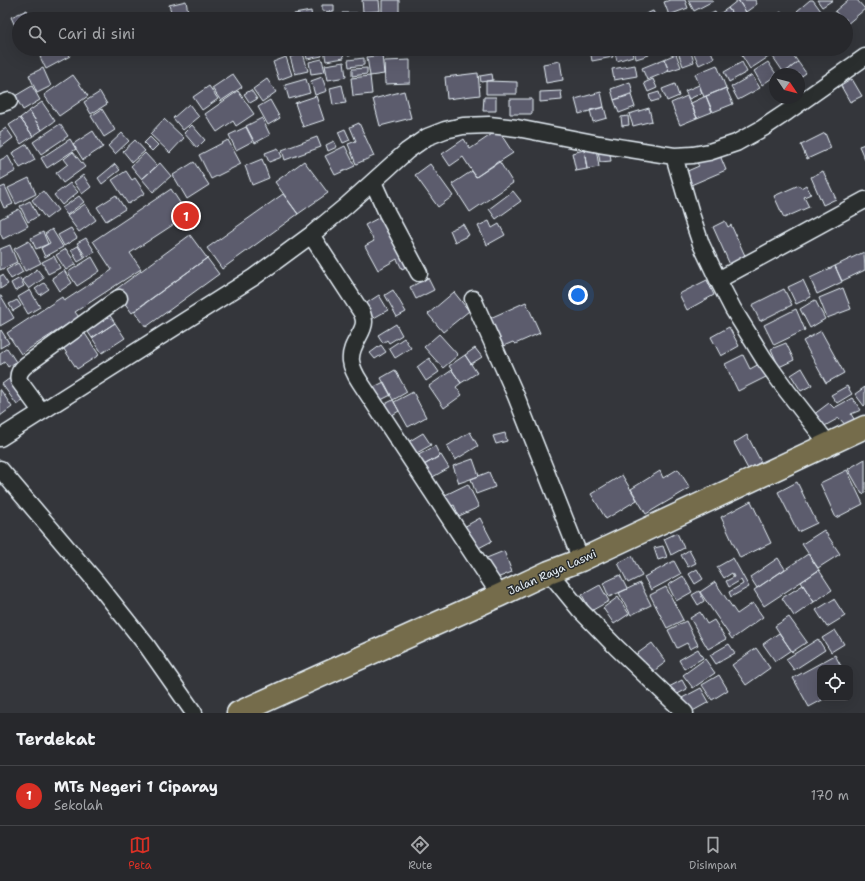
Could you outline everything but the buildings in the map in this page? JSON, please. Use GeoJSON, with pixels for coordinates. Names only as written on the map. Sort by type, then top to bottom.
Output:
{"type":"FeatureCollection","features":[{"type":"Feature","properties":{"kind":"main road","name":"Jalan Raya Laswi"},"geometry":{"type":"LineString","coordinates":[[238,713],[549,572],[581,560],[865,428]]}},
{"type":"Feature","properties":{"kind":"street"},"geometry":{"type":"LineString","coordinates":[[0,438],[254,277],[311,235],[346,206],[407,151],[427,137],[463,126],[489,126],[516,128],[598,144],[674,156],[693,155],[709,152],[736,142],[763,128],[865,57]]}},
{"type":"Feature","properties":{"kind":"street"},"geometry":{"type":"LineString","coordinates":[[674,156],[699,238],[733,309],[764,359],[829,444]]}},
{"type":"Feature","properties":{"kind":"street"},"geometry":{"type":"LineString","coordinates":[[373,182],[419,273]]}},
{"type":"Feature","properties":{"kind":"street"},"geometry":{"type":"LineString","coordinates":[[718,280],[865,200]]}},
{"type":"Feature","properties":{"kind":"street"},"geometry":{"type":"LineString","coordinates":[[311,235],[363,316],[363,327],[355,342],[351,356],[354,372],[500,595]]}},
{"type":"Feature","properties":{"kind":"street"},"geometry":{"type":"LineString","coordinates":[[41,411],[19,380],[18,376],[20,371],[26,365],[119,298]]}},
{"type":"Feature","properties":{"kind":"street"},"geometry":{"type":"LineString","coordinates":[[473,299],[516,396],[581,560]]}},
{"type":"Feature","properties":{"kind":"street"},"geometry":{"type":"LineString","coordinates":[[0,469],[147,646],[194,713]]}},
{"type":"Feature","properties":{"kind":"street"},"geometry":{"type":"LineString","coordinates":[[549,572],[580,610],[616,647],[685,713]]}},
{"type":"Feature","properties":{"kind":"place","name":"MTs Negeri 1 Ciparay"},"geometry":{"type":"Point","coordinates":[186,216]}}]}
